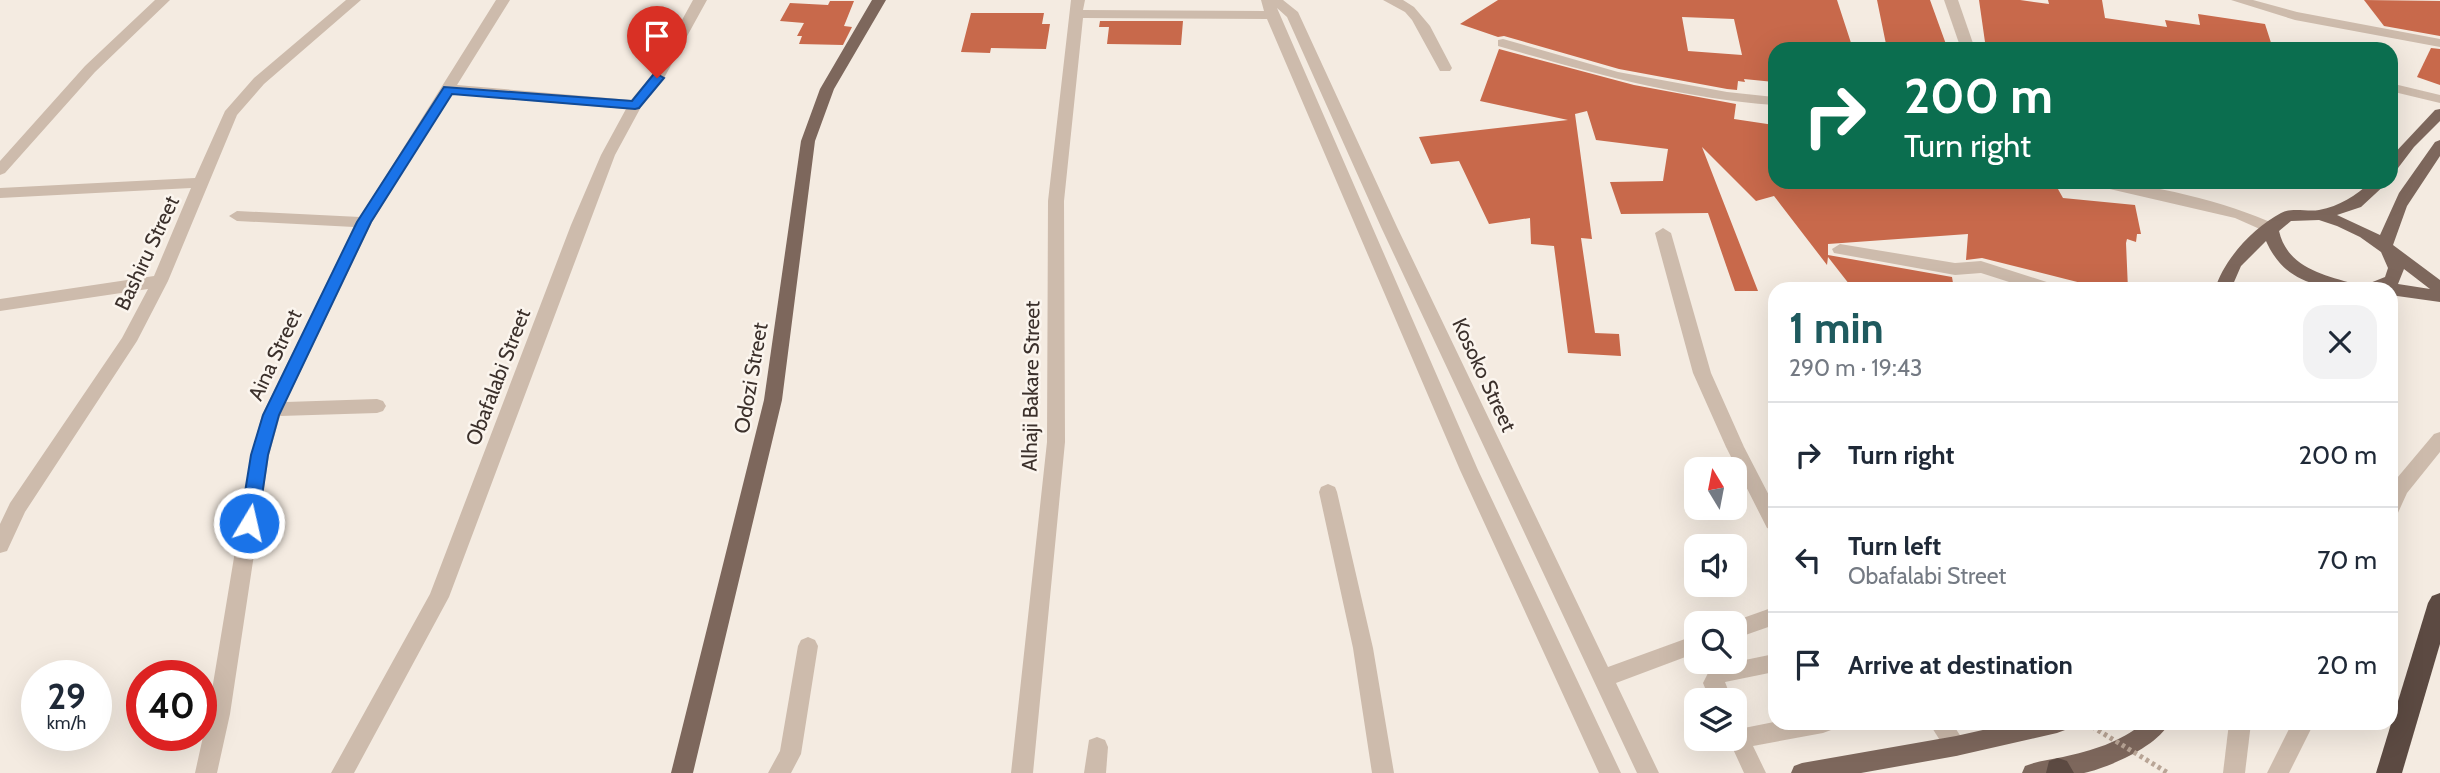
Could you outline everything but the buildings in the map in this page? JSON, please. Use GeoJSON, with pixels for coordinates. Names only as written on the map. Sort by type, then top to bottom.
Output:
{"type":"FeatureCollection","features":[{"type":"Feature","properties":{"kind":"highway"},"geometry":{"type":"LineString","coordinates":[[2389,773],[2440,603]]}},
{"type":"Feature","properties":{"kind":"main road","name":"Odozi Street"},"geometry":{"type":"LineString","coordinates":[[682,773],[773,400],[808,141],[827,89],[879,0]]}},
{"type":"Feature","properties":{"kind":"main road"},"geometry":{"type":"LineString","coordinates":[[2398,158],[2440,113]]}},
{"type":"Feature","properties":{"kind":"main road"},"geometry":{"type":"LineString","coordinates":[[2390,282],[2396,268],[2387,250],[2389,227],[2402,199],[2440,145]]}},
{"type":"Feature","properties":{"kind":"main road"},"geometry":{"type":"LineString","coordinates":[[2224,282],[2252,242],[2287,216],[2319,215],[2356,203],[2372,189]]}},
{"type":"Feature","properties":{"kind":"main road"},"geometry":{"type":"LineString","coordinates":[[2319,215],[2366,233],[2440,288]]}},
{"type":"Feature","properties":{"kind":"main road"},"geometry":{"type":"LineString","coordinates":[[2271,229],[2272,243],[2284,259],[2317,282]]}},
{"type":"Feature","properties":{"kind":"main road"},"geometry":{"type":"LineString","coordinates":[[2398,290],[2440,296]]}},
{"type":"Feature","properties":{"kind":"main road"},"geometry":{"type":"LineString","coordinates":[[1802,773],[1956,746],[2026,730]]}},
{"type":"Feature","properties":{"kind":"main road"},"geometry":{"type":"LineString","coordinates":[[2051,772],[2109,752],[2152,730]]}},
{"type":"Feature","properties":{"kind":"street"},"geometry":{"type":"LineString","coordinates":[[0,170],[90,69],[163,0]]}},
{"type":"Feature","properties":{"kind":"street","name":"Bashiru Street"},"geometry":{"type":"LineString","coordinates":[[0,545],[17,508],[129,341],[160,281],[230,114],[243,98],[354,0]]}},
{"type":"Feature","properties":{"kind":"street","name":"Aina Street"},"geometry":{"type":"LineString","coordinates":[[205,773],[219,714],[260,455],[274,409],[364,222],[503,0]]}},
{"type":"Feature","properties":{"kind":"street","name":"Obafalabi Street"},"geometry":{"type":"LineString","coordinates":[[342,773],[439,597],[608,155],[635,105],[657,78],[700,0]]}},
{"type":"Feature","properties":{"kind":"street"},"geometry":{"type":"LineString","coordinates":[[1390,0],[1402,2],[1414,10],[1445,68]]}},
{"type":"Feature","properties":{"kind":"street"},"geometry":{"type":"LineString","coordinates":[[1951,0],[1966,42]]}},
{"type":"Feature","properties":{"kind":"street"},"geometry":{"type":"LineString","coordinates":[[2238,0],[2295,16],[2440,43]]}},
{"type":"Feature","properties":{"kind":"street"},"geometry":{"type":"LineString","coordinates":[[1078,7],[1271,5],[1469,470],[1610,773]]}},
{"type":"Feature","properties":{"kind":"street","name":"Kosoko Street"},"geometry":{"type":"LineString","coordinates":[[1271,5],[1293,15],[1389,227],[1648,773]]}},
{"type":"Feature","properties":{"kind":"street","name":"Alhaji Bakare Street"},"geometry":{"type":"LineString","coordinates":[[1022,773],[1056,442],[1056,201],[1078,7]]}},
{"type":"Feature","properties":{"kind":"street"},"geometry":{"type":"LineString","coordinates":[[1503,43],[1616,76],[1727,96],[1768,100]]}},
{"type":"Feature","properties":{"kind":"street"},"geometry":{"type":"LineString","coordinates":[[449,89],[635,105]]}},
{"type":"Feature","properties":{"kind":"street"},"geometry":{"type":"LineString","coordinates":[[2398,89],[2440,99]]}},
{"type":"Feature","properties":{"kind":"street"},"geometry":{"type":"LineString","coordinates":[[0,193],[201,183]]}},
{"type":"Feature","properties":{"kind":"street"},"geometry":{"type":"LineString","coordinates":[[2128,189],[2239,215],[2271,229]]}},
{"type":"Feature","properties":{"kind":"street"},"geometry":{"type":"LineString","coordinates":[[2158,189],[2163,198]]}},
{"type":"Feature","properties":{"kind":"street"},"geometry":{"type":"LineString","coordinates":[[237,216],[364,222]]}},
{"type":"Feature","properties":{"kind":"street"},"geometry":{"type":"LineString","coordinates":[[1663,233],[1702,373],[1735,447],[1768,510]]}},
{"type":"Feature","properties":{"kind":"street"},"geometry":{"type":"LineString","coordinates":[[1840,249],[1943,267],[1981,267],[2028,282]]}},
{"type":"Feature","properties":{"kind":"street"},"geometry":{"type":"LineString","coordinates":[[0,305],[160,281]]}},
{"type":"Feature","properties":{"kind":"street"},"geometry":{"type":"LineString","coordinates":[[274,409],[377,406]]}},
{"type":"Feature","properties":{"kind":"street"},"geometry":{"type":"LineString","coordinates":[[2398,486],[2440,439]]}},
{"type":"Feature","properties":{"kind":"street"},"geometry":{"type":"LineString","coordinates":[[1469,470],[1500,463]]}},
{"type":"Feature","properties":{"kind":"street"},"geometry":{"type":"LineString","coordinates":[[1328,492],[1363,648],[1383,773]]}},
{"type":"Feature","properties":{"kind":"street"},"geometry":{"type":"LineString","coordinates":[[1747,625],[1768,617]]}},
{"type":"Feature","properties":{"kind":"street"},"geometry":{"type":"LineString","coordinates":[[779,773],[790,754],[808,646]]}},
{"type":"Feature","properties":{"kind":"street"},"geometry":{"type":"LineString","coordinates":[[1604,678],[1684,648]]}},
{"type":"Feature","properties":{"kind":"street"},"geometry":{"type":"LineString","coordinates":[[1715,688],[1713,683],[1718,674],[1768,664]]}},
{"type":"Feature","properties":{"kind":"street"},"geometry":{"type":"LineString","coordinates":[[1747,733],[1768,730]]}},
{"type":"Feature","properties":{"kind":"street"},"geometry":{"type":"LineString","coordinates":[[1945,730],[1956,746]]}},
{"type":"Feature","properties":{"kind":"street"},"geometry":{"type":"LineString","coordinates":[[2234,773],[2239,730]]}},
{"type":"Feature","properties":{"kind":"street"},"geometry":{"type":"LineString","coordinates":[[2278,773],[2300,730]]}},
{"type":"Feature","properties":{"kind":"street"},"geometry":{"type":"LineString","coordinates":[[1095,773],[1097,747]]}},
{"type":"Feature","properties":{"kind":"street"},"geometry":{"type":"LineString","coordinates":[[1744,751],[1755,773]]}},
{"type":"Feature","properties":{"kind":"path"},"geometry":{"type":"LineString","coordinates":[[2097,730],[2168,773]]}},
{"type":"Feature","properties":{"kind":"route"},"geometry":{"type":"LineString","coordinates":[[249,523],[260,455],[271,415],[364,222],[449,89],[635,105],[657,78]]}}]}
